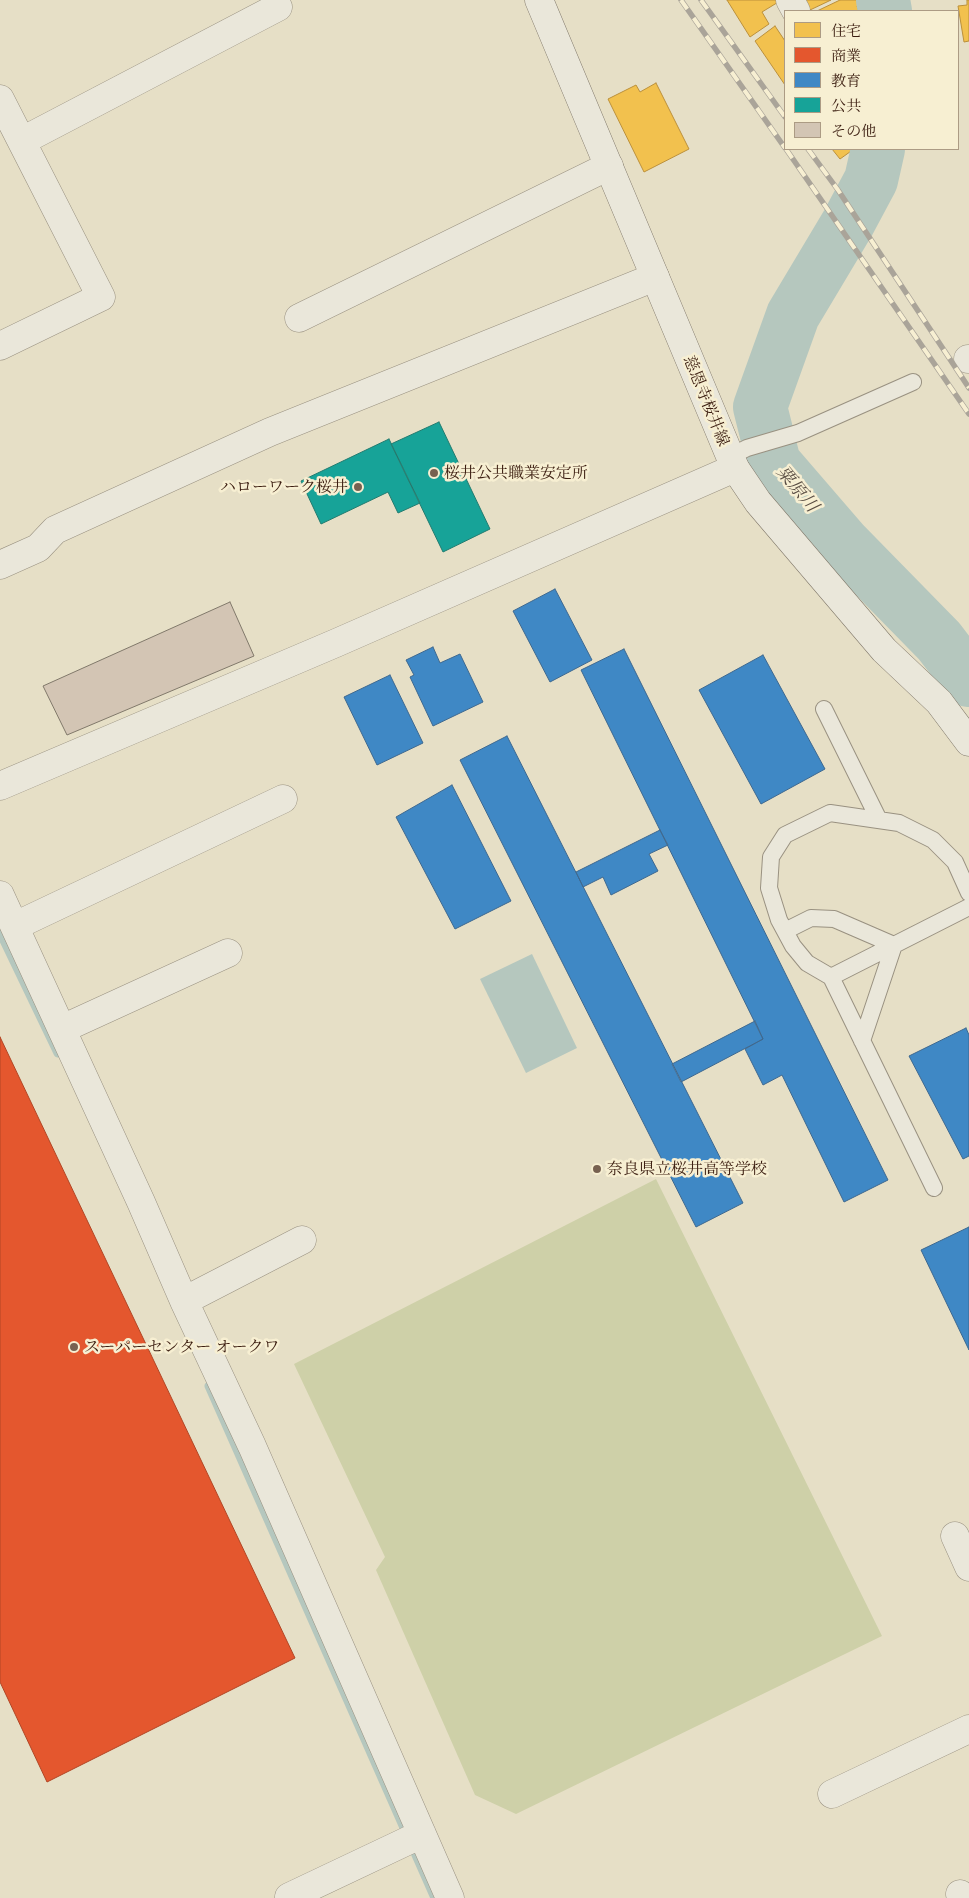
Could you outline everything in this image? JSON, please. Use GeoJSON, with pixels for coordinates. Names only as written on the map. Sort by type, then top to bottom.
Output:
{"type":"FeatureCollection","features":[{"type":"Feature","properties":{"kind":"street","name":"慈恩寺桜井線"},"geometry":{"type":"LineString","coordinates":[[539,0],[655,277],[758,502],[884,650],[939,702],[969,742]]}},
{"type":"Feature","properties":{"kind":"street"},"geometry":{"type":"LineString","coordinates":[[22,141],[278,7]]}},
{"type":"Feature","properties":{"kind":"street"},"geometry":{"type":"LineString","coordinates":[[0,100],[101,297],[0,346]]}},
{"type":"Feature","properties":{"kind":"street"},"geometry":{"type":"LineString","coordinates":[[299,318],[609,166]]}},
{"type":"Feature","properties":{"kind":"street"},"geometry":{"type":"LineString","coordinates":[[0,565],[38,548],[55,530],[270,432],[655,277]]}},
{"type":"Feature","properties":{"kind":"street"},"geometry":{"type":"LineString","coordinates":[[0,786],[345,639],[737,458]]}},
{"type":"Feature","properties":{"kind":"street"},"geometry":{"type":"LineString","coordinates":[[15,926],[283,799]]}},
{"type":"Feature","properties":{"kind":"street"},"geometry":{"type":"LineString","coordinates":[[0,895],[141,1202],[184,1301],[252,1446],[411,1839],[450,1898]]}},
{"type":"Feature","properties":{"kind":"street"},"geometry":{"type":"LineString","coordinates":[[62,1029],[228,953]]}},
{"type":"Feature","properties":{"kind":"street"},"geometry":{"type":"LineString","coordinates":[[184,1301],[302,1240]]}},
{"type":"Feature","properties":{"kind":"street"},"geometry":{"type":"LineString","coordinates":[[955,1536],[969,1567]]}},
{"type":"Feature","properties":{"kind":"street"},"geometry":{"type":"LineString","coordinates":[[832,1794],[969,1729]]}},
{"type":"Feature","properties":{"kind":"street"},"geometry":{"type":"LineString","coordinates":[[289,1897],[411,1839]]}},
{"type":"Feature","properties":{"kind":"lane"},"geometry":{"type":"LineString","coordinates":[[737,458],[913,382]]}},
{"type":"Feature","properties":{"kind":"lane"},"geometry":{"type":"LineString","coordinates":[[824,709],[879,820]]}},
{"type":"Feature","properties":{"kind":"lane"},"geometry":{"type":"LineString","coordinates":[[934,1188],[831,977],[808,963],[793,946],[779,920],[768,888],[771,857],[785,835],[830,813],[899,823],[933,840],[955,862],[969,893]]}},
{"type":"Feature","properties":{"kind":"lane"},"geometry":{"type":"LineString","coordinates":[[831,977],[969,907]]}},
{"type":"Feature","properties":{"kind":"lane"},"geometry":{"type":"LineString","coordinates":[[785,931],[811,918],[834,919],[894,945]]}},
{"type":"Feature","properties":{"kind":"lane"},"geometry":{"type":"LineString","coordinates":[[862,1041],[894,945]]}},
{"type":"Feature","properties":{"kind":"green space"},"geometry":{"type":"Polygon","coordinates":[[[656,1179],[882,1636],[516,1814],[475,1795],[376,1570],[385,1557],[294,1364],[656,1179]]]}},
{"type":"Feature","properties":{"kind":"shaded area"},"geometry":{"type":"Polygon","coordinates":[[[532,954],[577,1048],[526,1073],[480,979],[532,954]]]}},
{"type":"Feature","properties":{"kind":"building: 住宅"},"geometry":{"type":"Polygon","coordinates":[[[727,0],[780,1],[762,12],[769,24],[750,37],[727,0]]]}},
{"type":"Feature","properties":{"kind":"building: 住宅"},"geometry":{"type":"Polygon","coordinates":[[[805,0],[831,0],[810,10],[805,0]]]}},
{"type":"Feature","properties":{"kind":"building: 住宅"},"geometry":{"type":"Polygon","coordinates":[[[840,0],[858,0],[860,5],[857,6],[859,10],[819,10],[840,0]]]}},
{"type":"Feature","properties":{"kind":"building: 住宅"},"geometry":{"type":"Polygon","coordinates":[[[967,0],[969,0],[969,41],[964,42],[958,6],[967,5],[967,0]]]}},
{"type":"Feature","properties":{"kind":"building: 住宅"},"geometry":{"type":"Polygon","coordinates":[[[775,26],[784,40],[784,84],[755,41],[775,26]]]}},
{"type":"Feature","properties":{"kind":"building: 住宅"},"geometry":{"type":"Polygon","coordinates":[[[656,83],[689,149],[644,172],[608,99],[636,85],[640,92],[656,83]]]}},
{"type":"Feature","properties":{"kind":"building: 住宅"},"geometry":{"type":"Polygon","coordinates":[[[833,150],[853,150],[840,159],[833,150]]]}},
{"type":"Feature","properties":{"kind":"building: 商業","name":"スーパーセンター オークワ"},"geometry":{"type":"Polygon","coordinates":[[[0,1037],[295,1658],[47,1782],[0,1682],[0,1037]]]}},
{"type":"Feature","properties":{"kind":"building: 教育"},"geometry":{"type":"Polygon","coordinates":[[[555,589],[592,660],[550,682],[513,611],[555,589]]]}},
{"type":"Feature","properties":{"kind":"building: 教育"},"geometry":{"type":"Polygon","coordinates":[[[433,647],[440,663],[460,654],[483,702],[433,726],[410,677],[414,675],[406,660],[433,647]]]}},
{"type":"Feature","properties":{"kind":"building: 教育"},"geometry":{"type":"Polygon","coordinates":[[[624,649],[888,1180],[844,1202],[782,1075],[763,1085],[745,1049],[763,1039],[581,670],[624,649]]]}},
{"type":"Feature","properties":{"kind":"building: 教育"},"geometry":{"type":"Polygon","coordinates":[[[763,655],[825,769],[761,804],[699,690],[763,655]]]}},
{"type":"Feature","properties":{"kind":"building: 教育"},"geometry":{"type":"Polygon","coordinates":[[[390,675],[423,743],[377,765],[344,697],[390,675]]]}},
{"type":"Feature","properties":{"kind":"building: 教育"},"geometry":{"type":"Polygon","coordinates":[[[507,736],[743,1203],[696,1227],[460,760],[507,736]]]}},
{"type":"Feature","properties":{"kind":"building: 教育"},"geometry":{"type":"Polygon","coordinates":[[[452,785],[511,901],[455,929],[396,817],[452,785]]]}},
{"type":"Feature","properties":{"kind":"building: 教育"},"geometry":{"type":"Polygon","coordinates":[[[660,830],[668,845],[649,854],[658,871],[611,895],[603,877],[583,887],[576,872],[660,830]]]}},
{"type":"Feature","properties":{"kind":"building: 教育"},"geometry":{"type":"Polygon","coordinates":[[[755,1021],[763,1039],[681,1082],[672,1064],[755,1021]]]}},
{"type":"Feature","properties":{"kind":"building: 教育"},"geometry":{"type":"Polygon","coordinates":[[[966,1028],[969,1035],[969,1156],[963,1159],[909,1056],[966,1028]]]}},
{"type":"Feature","properties":{"kind":"building: 教育"},"geometry":{"type":"Polygon","coordinates":[[[969,1227],[969,1350],[921,1250],[969,1227]]]}},
{"type":"Feature","properties":{"kind":"building: 公共","name":"桜井公共職業安定所"},"geometry":{"type":"Polygon","coordinates":[[[439,422],[490,529],[443,552],[391,444],[439,422]]]}},
{"type":"Feature","properties":{"kind":"building: 公共","name":"ハローワーク桜井"},"geometry":{"type":"Polygon","coordinates":[[[389,439],[420,503],[398,513],[388,492],[321,524],[301,481],[389,439]]]}},
{"type":"Feature","properties":{"kind":"building: その他"},"geometry":{"type":"Polygon","coordinates":[[[230,602],[254,656],[67,735],[43,686],[230,602]]]}},
{"type":"Feature","properties":{"kind":"waterway","name":"粟原川"},"geometry":{"type":"LineString","coordinates":[[883,0],[885,10]]}},
{"type":"Feature","properties":{"kind":"waterway","name":"粟原川"},"geometry":{"type":"LineString","coordinates":[[878,150],[871,180],[848,223],[793,315],[760,407],[774,463],[843,543],[939,641],[969,680]]}},
{"type":"Feature","properties":{"kind":"waterway"},"geometry":{"type":"LineString","coordinates":[[0,932],[58,1053]]}},
{"type":"Feature","properties":{"kind":"waterway"},"geometry":{"type":"LineString","coordinates":[[209,1386],[435,1898]]}},
{"type":"Feature","properties":{"kind":"railway"},"geometry":{"type":"LineString","coordinates":[[681,0],[784,147]]}},
{"type":"Feature","properties":{"kind":"railway"},"geometry":{"type":"LineString","coordinates":[[701,0],[784,116]]}},
{"type":"Feature","properties":{"kind":"railway"},"geometry":{"type":"LineString","coordinates":[[787,150],[969,414]]}},
{"type":"Feature","properties":{"kind":"railway"},"geometry":{"type":"LineString","coordinates":[[809,150],[838,190],[969,388]]}},
{"type":"Feature","properties":{"kind":"place","name":"桜井公共職業安定所"},"geometry":{"type":"Point","coordinates":[434,473]}},
{"type":"Feature","properties":{"kind":"place","name":"ハローワーク桜井"},"geometry":{"type":"Point","coordinates":[358,487]}},
{"type":"Feature","properties":{"kind":"place","name":"奈良県立桜井高等学校"},"geometry":{"type":"Point","coordinates":[597,1169]}},
{"type":"Feature","properties":{"kind":"place","name":"スーパーセンター オークワ"},"geometry":{"type":"Point","coordinates":[74,1347]}}]}
